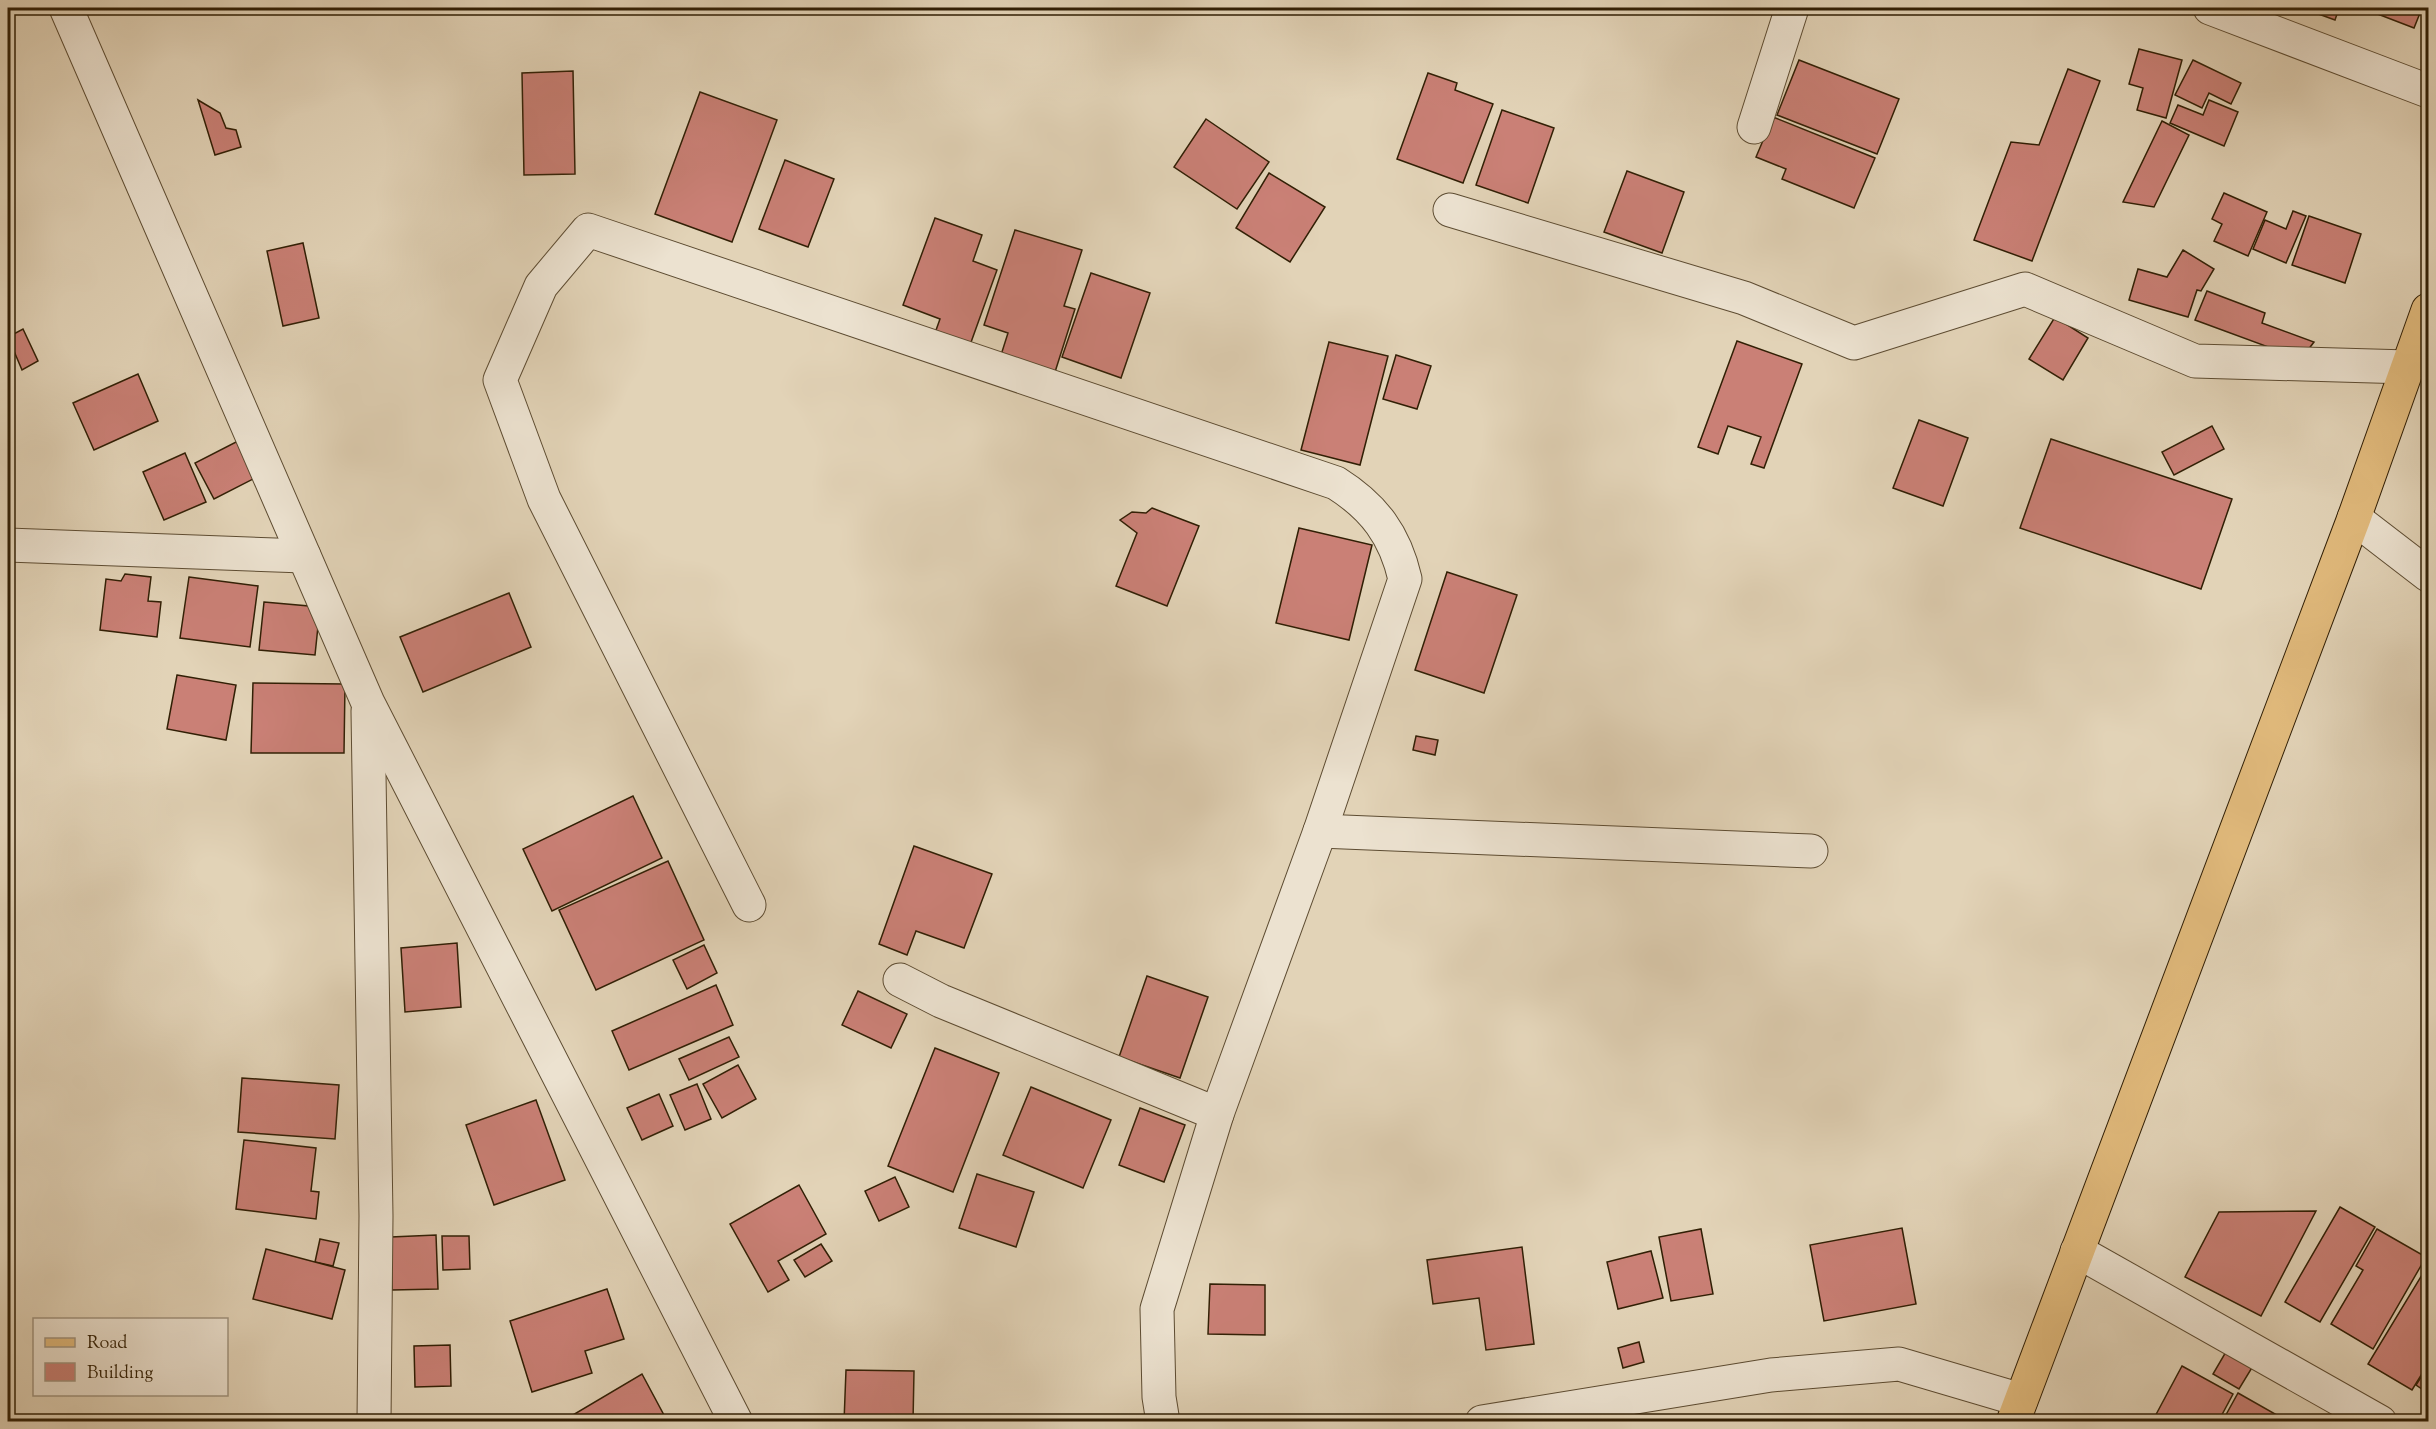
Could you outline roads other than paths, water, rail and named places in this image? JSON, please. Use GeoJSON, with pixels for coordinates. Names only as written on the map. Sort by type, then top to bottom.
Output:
{"type":"FeatureCollection","features":[{"type":"Feature","properties":{"kind":"main road"},"geometry":{"type":"LineString","coordinates":[[2017,1411],[2354,518],[2428,310]]}},
{"type":"Feature","properties":{"kind":"street"},"geometry":{"type":"LineString","coordinates":[[66,8],[368,703],[736,1422]]}},
{"type":"Feature","properties":{"kind":"street"},"geometry":{"type":"LineString","coordinates":[[1754,127],[1792,8]]}},
{"type":"Feature","properties":{"kind":"street"},"geometry":{"type":"LineString","coordinates":[[2210,8],[2428,91]]}},
{"type":"Feature","properties":{"kind":"street"},"geometry":{"type":"LineString","coordinates":[[1450,210],[1744,298],[1854,344],[2025,289],[2195,361],[2408,367]]}},
{"type":"Feature","properties":{"kind":"street"},"geometry":{"type":"LineString","coordinates":[[750,905],[544,499],[500,380],[541,286],[588,230],[1335,483],[1357,496],[1375,513],[1390,533],[1400,555],[1405,579],[1320,831],[1217,1114],[1157,1309],[1159,1396],[1163,1422]]}},
{"type":"Feature","properties":{"kind":"street"},"geometry":{"type":"LineString","coordinates":[[2354,518],[2428,575]]}},
{"type":"Feature","properties":{"kind":"street"},"geometry":{"type":"LineString","coordinates":[[8,544],[304,556]]}},
{"type":"Feature","properties":{"kind":"street"},"geometry":{"type":"LineString","coordinates":[[368,703],[376,1216],[375,1422]]}},
{"type":"Feature","properties":{"kind":"street"},"geometry":{"type":"LineString","coordinates":[[1320,831],[1811,851]]}},
{"type":"Feature","properties":{"kind":"street"},"geometry":{"type":"LineString","coordinates":[[900,980],[941,1001],[1217,1114]]}},
{"type":"Feature","properties":{"kind":"street"},"geometry":{"type":"LineString","coordinates":[[2077,1251],[2380,1422]]}},
{"type":"Feature","properties":{"kind":"street"},"geometry":{"type":"LineString","coordinates":[[1482,1422],[1600,1411],[1771,1375],[1899,1365],[2017,1411]]}}]}
